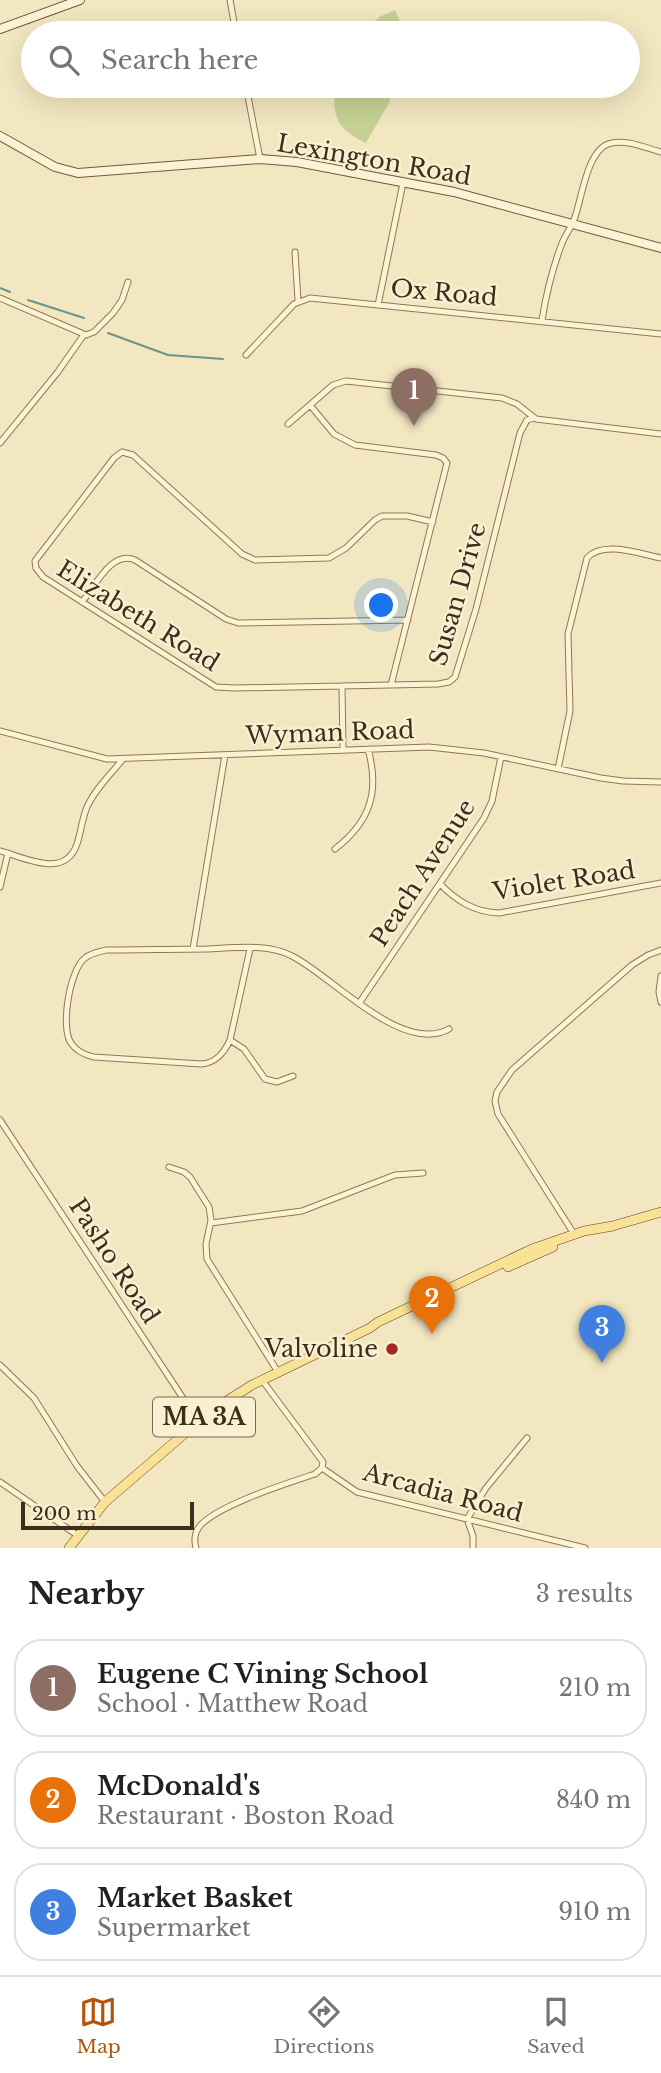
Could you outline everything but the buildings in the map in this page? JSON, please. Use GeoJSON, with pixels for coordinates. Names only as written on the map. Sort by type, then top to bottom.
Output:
{"type":"FeatureCollection","features":[{"type":"Feature","properties":{"kind":"main road","name":"MA 3A"},"geometry":{"type":"LineString","coordinates":[[370,1328],[405,1316],[546,1250],[661,1212]]}},
{"type":"Feature","properties":{"kind":"main road","name":"MA 3A"},"geometry":{"type":"LineString","coordinates":[[69,1548],[105,1502],[225,1401],[378,1322],[532,1249],[574,1234],[614,1226]]}},
{"type":"Feature","properties":{"kind":"street"},"geometry":{"type":"LineString","coordinates":[[22,21],[80,0]]}},
{"type":"Feature","properties":{"kind":"street"},"geometry":{"type":"LineString","coordinates":[[230,0],[234,21]]}},
{"type":"Feature","properties":{"kind":"street"},"geometry":{"type":"LineString","coordinates":[[0,29],[21,21]]}},
{"type":"Feature","properties":{"kind":"street"},"geometry":{"type":"LineString","coordinates":[[248,98],[260,159]]}},
{"type":"Feature","properties":{"kind":"street","name":"Lexington Road"},"geometry":{"type":"LineString","coordinates":[[0,136],[55,167],[78,173],[260,159],[297,162],[480,198],[661,248]]}},
{"type":"Feature","properties":{"kind":"street"},"geometry":{"type":"LineString","coordinates":[[542,320],[552,271],[561,244],[572,224],[594,158],[604,145],[621,142],[661,152]]}},
{"type":"Feature","properties":{"kind":"street"},"geometry":{"type":"LineString","coordinates":[[378,305],[402,183]]}},
{"type":"Feature","properties":{"kind":"street"},"geometry":{"type":"LineString","coordinates":[[246,355],[298,301],[295,252]]}},
{"type":"Feature","properties":{"kind":"street"},"geometry":{"type":"LineString","coordinates":[[0,443],[86,335],[100,328],[113,313],[122,300],[128,282]]}},
{"type":"Feature","properties":{"kind":"street"},"geometry":{"type":"LineString","coordinates":[[0,298],[86,335]]}},
{"type":"Feature","properties":{"kind":"street","name":"Ox Road"},"geometry":{"type":"LineString","coordinates":[[298,301],[310,298],[661,334]]}},
{"type":"Feature","properties":{"kind":"street"},"geometry":{"type":"LineString","coordinates":[[288,424],[333,385],[346,381],[506,399],[534,418],[661,435]]}},
{"type":"Feature","properties":{"kind":"street"},"geometry":{"type":"LineString","coordinates":[[310,405],[334,434],[355,445],[436,455],[444,459],[447,468],[391,685]]}},
{"type":"Feature","properties":{"kind":"street","name":"Susan Drive"},"geometry":{"type":"LineString","coordinates":[[342,686],[438,684],[449,682],[455,677],[476,609],[520,433],[527,420],[534,418]]}},
{"type":"Feature","properties":{"kind":"street","name":"Elizabeth Road"},"geometry":{"type":"LineString","coordinates":[[342,686],[216,687],[43,577],[36,568],[35,561],[114,458],[122,452],[133,454],[242,554],[255,559],[329,558],[346,548],[375,520],[388,514],[433,522]]}},
{"type":"Feature","properties":{"kind":"street"},"geometry":{"type":"LineString","coordinates":[[558,769],[570,711],[568,634],[587,558],[593,552],[605,549],[661,558]]}},
{"type":"Feature","properties":{"kind":"street"},"geometry":{"type":"LineString","coordinates":[[82,602],[113,562],[125,557],[135,560],[226,619],[238,623],[408,620]]}},
{"type":"Feature","properties":{"kind":"street"},"geometry":{"type":"LineString","coordinates":[[342,686],[343,749]]}},
{"type":"Feature","properties":{"kind":"street","name":"Wyman Road"},"geometry":{"type":"LineString","coordinates":[[0,731],[91,756],[123,759],[343,749],[449,748],[623,781],[661,782]]}},
{"type":"Feature","properties":{"kind":"street"},"geometry":{"type":"LineString","coordinates":[[335,849],[361,825],[369,809],[373,783],[368,749]]}},
{"type":"Feature","properties":{"kind":"street"},"geometry":{"type":"LineString","coordinates":[[193,949],[225,755]]}},
{"type":"Feature","properties":{"kind":"street","name":"Peach Avenue"},"geometry":{"type":"LineString","coordinates":[[360,1002],[484,818],[494,793],[501,757]]}},
{"type":"Feature","properties":{"kind":"street"},"geometry":{"type":"LineString","coordinates":[[0,851],[47,864],[59,863],[69,856],[77,845],[89,802],[123,759]]}},
{"type":"Feature","properties":{"kind":"street"},"geometry":{"type":"LineString","coordinates":[[0,887],[8,853]]}},
{"type":"Feature","properties":{"kind":"street","name":"Violet Road"},"geometry":{"type":"LineString","coordinates":[[440,884],[470,907],[499,913],[661,883]]}},
{"type":"Feature","properties":{"kind":"street"},"geometry":{"type":"LineString","coordinates":[[250,949],[230,1040],[215,1060],[201,1064],[94,1057],[84,1054],[70,1042],[67,1033],[68,1007],[75,974],[84,958],[106,950],[193,949],[250,949],[274,950],[292,956],[401,1029],[439,1034],[449,1029]]}},
{"type":"Feature","properties":{"kind":"street"},"geometry":{"type":"LineString","coordinates":[[574,1234],[498,1115],[497,1092],[512,1070],[632,965],[648,954],[661,950]]}},
{"type":"Feature","properties":{"kind":"street"},"geometry":{"type":"LineString","coordinates":[[661,976],[661,1002]]}},
{"type":"Feature","properties":{"kind":"street"},"geometry":{"type":"LineString","coordinates":[[230,1040],[242,1046],[265,1079],[275,1082],[293,1076]]}},
{"type":"Feature","properties":{"kind":"street","name":"Pasho Road"},"geometry":{"type":"LineString","coordinates":[[0,1121],[198,1421]]}},
{"type":"Feature","properties":{"kind":"street"},"geometry":{"type":"LineString","coordinates":[[169,1167],[187,1174],[209,1207],[211,1223],[205,1247],[209,1264],[278,1372]]}},
{"type":"Feature","properties":{"kind":"street"},"geometry":{"type":"LineString","coordinates":[[211,1223],[302,1211],[395,1175],[423,1173]]}},
{"type":"Feature","properties":{"kind":"street"},"geometry":{"type":"LineString","coordinates":[[0,1365],[34,1398],[77,1466],[105,1502]]}},
{"type":"Feature","properties":{"kind":"street","name":"Arcadia Road"},"geometry":{"type":"LineString","coordinates":[[262,1380],[323,1462],[322,1468],[357,1492],[582,1548]]}},
{"type":"Feature","properties":{"kind":"street"},"geometry":{"type":"LineString","coordinates":[[473,1548],[473,1536],[467,1519],[486,1488],[527,1438]]}},
{"type":"Feature","properties":{"kind":"street"},"geometry":{"type":"LineString","coordinates":[[197,1548],[194,1540],[198,1529],[218,1514],[257,1494],[315,1474],[322,1468]]}},
{"type":"Feature","properties":{"kind":"street"},"geometry":{"type":"LineString","coordinates":[[0,1482],[77,1535]]}},
{"type":"Feature","properties":{"kind":"green space"},"geometry":{"type":"Polygon","coordinates":[[[395,10],[400,21],[375,21],[395,10]]]}},
{"type":"Feature","properties":{"kind":"green space"},"geometry":{"type":"Polygon","coordinates":[[[334,98],[390,98],[366,143],[343,128],[334,106],[334,98]]]}},
{"type":"Feature","properties":{"kind":"waterway"},"geometry":{"type":"LineString","coordinates":[[0,288],[10,292]]}},
{"type":"Feature","properties":{"kind":"waterway"},"geometry":{"type":"LineString","coordinates":[[28,300],[84,318]]}},
{"type":"Feature","properties":{"kind":"waterway"},"geometry":{"type":"LineString","coordinates":[[108,333],[168,355],[223,359]]}},
{"type":"Feature","properties":{"kind":"place","name":"Eugene C Vining School"},"geometry":{"type":"Point","coordinates":[414,426]}},
{"type":"Feature","properties":{"kind":"place","name":"McDonald's"},"geometry":{"type":"Point","coordinates":[432,1334]}},
{"type":"Feature","properties":{"kind":"place","name":"Valvoline"},"geometry":{"type":"Point","coordinates":[392,1349]}},
{"type":"Feature","properties":{"kind":"place","name":"Market Basket"},"geometry":{"type":"Point","coordinates":[602,1363]}}]}
